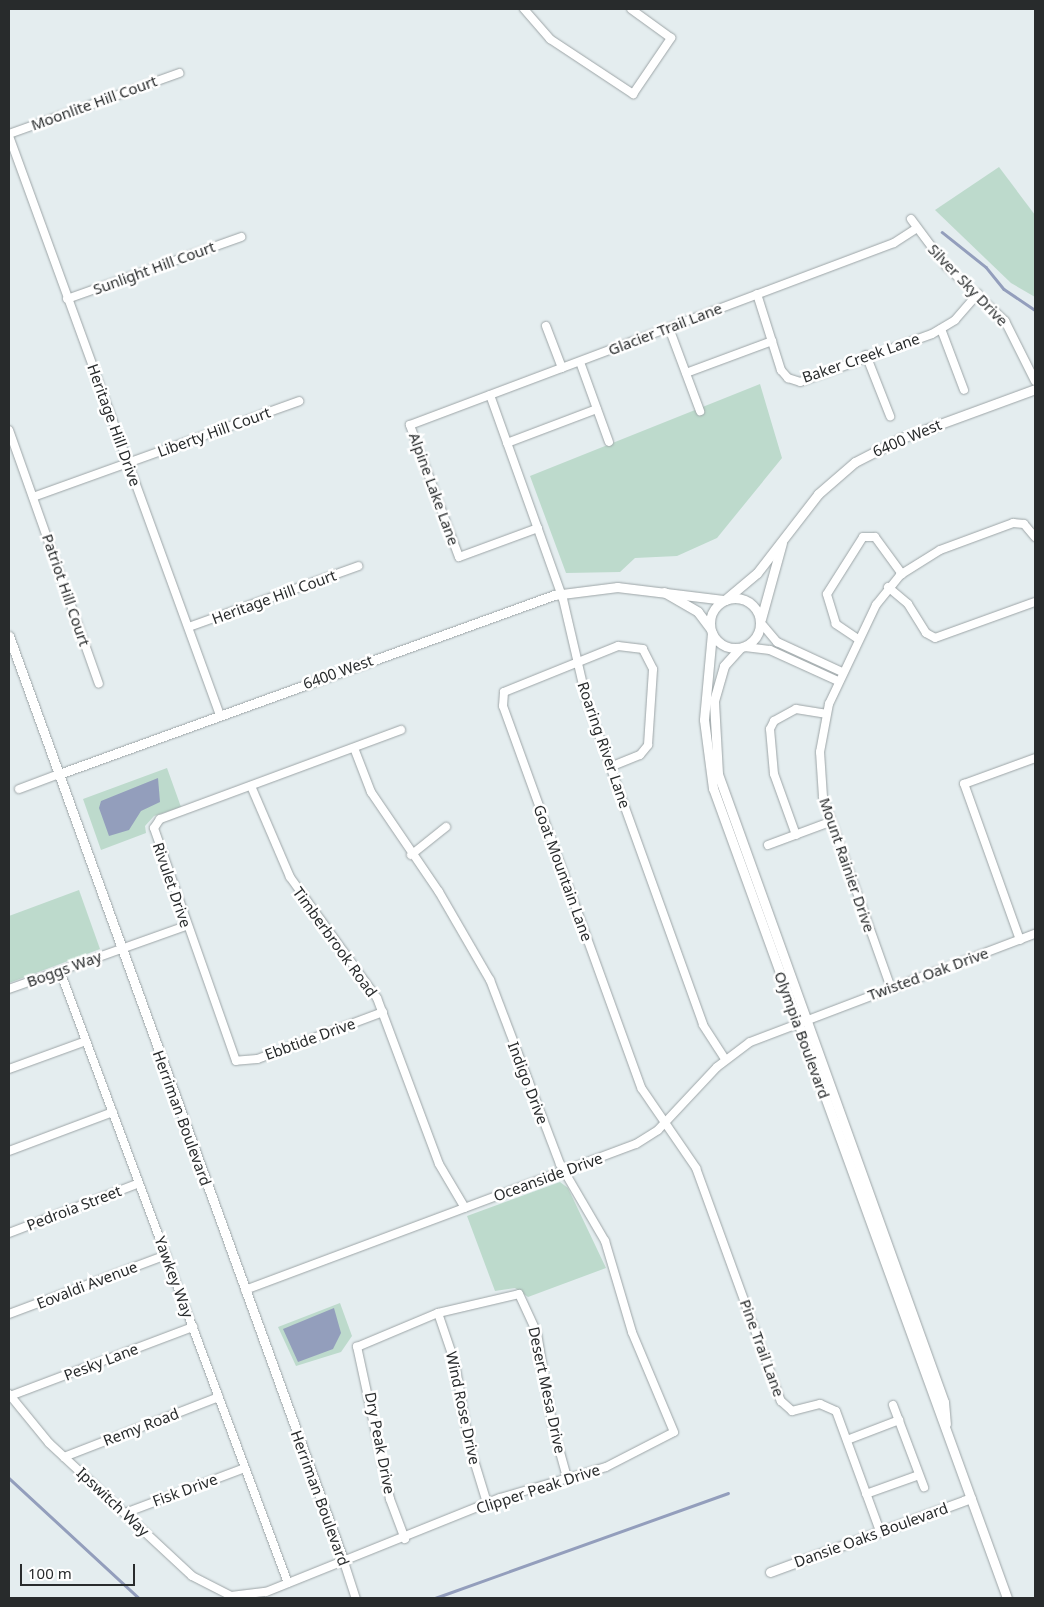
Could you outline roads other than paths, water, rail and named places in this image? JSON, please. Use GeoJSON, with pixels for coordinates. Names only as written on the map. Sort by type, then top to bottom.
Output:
{"type":"FeatureCollection","features":[{"type":"Feature","properties":{"kind":"street"},"geometry":{"type":"LineString","coordinates":[[524,9],[550,39],[633,94],[671,38],[630,9]]}},
{"type":"Feature","properties":{"kind":"street","name":"Moonlite Hill Court"},"geometry":{"type":"LineString","coordinates":[[9,135],[179,72]]}},
{"type":"Feature","properties":{"kind":"street","name":"Heritage Hill Drive"},"geometry":{"type":"LineString","coordinates":[[9,135],[67,299],[220,715]]}},
{"type":"Feature","properties":{"kind":"street","name":"Silver Sky Drive"},"geometry":{"type":"LineString","coordinates":[[911,219],[946,266],[978,294],[1013,333],[1035,381]]}},
{"type":"Feature","properties":{"kind":"street","name":"Glacier Trail Lane"},"geometry":{"type":"LineString","coordinates":[[410,425],[894,243],[917,228]]}},
{"type":"Feature","properties":{"kind":"street","name":"Sunlight Hill Court"},"geometry":{"type":"LineString","coordinates":[[67,299],[241,237]]}},
{"type":"Feature","properties":{"kind":"street","name":"Baker Creek Lane"},"geometry":{"type":"LineString","coordinates":[[757,294],[781,370],[788,378],[800,382],[866,355],[941,329],[978,294]]}},
{"type":"Feature","properties":{"kind":"street"},"geometry":{"type":"LineString","coordinates":[[546,326],[562,368]]}},
{"type":"Feature","properties":{"kind":"street"},"geometry":{"type":"LineString","coordinates":[[669,328],[700,411]]}},
{"type":"Feature","properties":{"kind":"street"},"geometry":{"type":"LineString","coordinates":[[941,329],[964,390]]}},
{"type":"Feature","properties":{"kind":"street"},"geometry":{"type":"LineString","coordinates":[[686,374],[772,341]]}},
{"type":"Feature","properties":{"kind":"street"},"geometry":{"type":"LineString","coordinates":[[866,355],[890,416]]}},
{"type":"Feature","properties":{"kind":"street"},"geometry":{"type":"LineString","coordinates":[[580,362],[609,442]]}},
{"type":"Feature","properties":{"kind":"street","name":"6400 West"},"geometry":{"type":"LineString","coordinates":[[18,789],[561,593],[617,587],[726,600],[751,580],[782,543],[818,494],[861,458],[902,438],[1035,389]]}},
{"type":"Feature","properties":{"kind":"street","name":"Roaring River Lane"},"geometry":{"type":"LineString","coordinates":[[490,395],[561,593],[577,662],[610,767],[705,1030],[725,1059]]}},
{"type":"Feature","properties":{"kind":"street","name":"Liberty Hill Court"},"geometry":{"type":"LineString","coordinates":[[33,497],[300,401]]}},
{"type":"Feature","properties":{"kind":"street"},"geometry":{"type":"LineString","coordinates":[[507,443],[597,409]]}},
{"type":"Feature","properties":{"kind":"street","name":"Alpine Lake Lane"},"geometry":{"type":"LineString","coordinates":[[410,425],[459,557],[538,528]]}},
{"type":"Feature","properties":{"kind":"street","name":"Patriot Hill Court"},"geometry":{"type":"LineString","coordinates":[[9,430],[99,684]]}},
{"type":"Feature","properties":{"kind":"street","name":"Mount Rainier Drive"},"geometry":{"type":"LineString","coordinates":[[891,988],[830,822],[819,766],[826,714],[840,676],[858,639],[888,587],[902,574],[940,550],[1012,523],[1024,524],[1035,537]]}},
{"type":"Feature","properties":{"kind":"street"},"geometry":{"type":"LineString","coordinates":[[858,639],[836,624],[827,594],[868,535],[902,574]]}},
{"type":"Feature","properties":{"kind":"street","name":"6400 West"},"geometry":{"type":"LineString","coordinates":[[761,622],[782,543]]}},
{"type":"Feature","properties":{"kind":"street","name":"Heritage Hill Court"},"geometry":{"type":"LineString","coordinates":[[189,627],[358,566]]}},
{"type":"Feature","properties":{"kind":"street"},"geometry":{"type":"LineString","coordinates":[[888,587],[908,604],[926,633],[935,638],[1035,602]]}},
{"type":"Feature","properties":{"kind":"street","name":"6400 West"},"geometry":{"type":"LineString","coordinates":[[664,592],[698,612],[712,632]]}},
{"type":"Feature","properties":{"kind":"street"},"geometry":{"type":"LineString","coordinates":[[726,600],[751,603],[761,622],[777,642],[840,676],[770,650],[725,646],[712,632],[711,615],[726,600]]}},
{"type":"Feature","properties":{"kind":"street"},"geometry":{"type":"LineString","coordinates":[[742,647],[756,637],[761,622]]}},
{"type":"Feature","properties":{"kind":"street","name":"Olympia Boulevard"},"geometry":{"type":"LineString","coordinates":[[712,632],[704,720],[710,775],[944,1402],[946,1427],[1007,1598]]}},
{"type":"Feature","properties":{"kind":"street","name":"Herriman Boulevard"},"geometry":{"type":"LineString","coordinates":[[9,636],[120,950],[356,1598]]}},
{"type":"Feature","properties":{"kind":"street","name":"Goat Mountain Lane"},"geometry":{"type":"LineString","coordinates":[[610,767],[647,748],[653,664],[643,649],[626,644],[509,687],[502,702],[642,1089],[665,1123]]}},
{"type":"Feature","properties":{"kind":"street","name":"Olympia Boulevard"},"geometry":{"type":"LineString","coordinates":[[742,647],[724,666],[716,691],[712,726],[715,762],[801,1021]]}},
{"type":"Feature","properties":{"kind":"street"},"geometry":{"type":"LineString","coordinates":[[796,835],[774,774],[770,729],[774,721],[796,709],[826,714]]}},
{"type":"Feature","properties":{"kind":"street","name":"Rivulet Drive"},"geometry":{"type":"LineString","coordinates":[[236,1061],[186,926],[154,828],[160,819],[401,730]]}},
{"type":"Feature","properties":{"kind":"street","name":"Indigo Drive"},"geometry":{"type":"LineString","coordinates":[[354,748],[370,792],[471,941],[490,980],[564,1171],[605,1241],[632,1332],[674,1432]]}},
{"type":"Feature","properties":{"kind":"street"},"geometry":{"type":"LineString","coordinates":[[1020,940],[964,784],[1035,758]]}},
{"type":"Feature","properties":{"kind":"street","name":"Timberbrook Road"},"geometry":{"type":"LineString","coordinates":[[251,786],[290,877],[364,978],[383,1012],[439,1164],[465,1208]]}},
{"type":"Feature","properties":{"kind":"street"},"geometry":{"type":"LineString","coordinates":[[768,845],[830,822]]}},
{"type":"Feature","properties":{"kind":"street"},"geometry":{"type":"LineString","coordinates":[[411,855],[446,827]]}},
{"type":"Feature","properties":{"kind":"street","name":"Boggs Way"},"geometry":{"type":"LineString","coordinates":[[9,989],[186,926]]}},
{"type":"Feature","properties":{"kind":"street","name":"Twisted Oak Drive"},"geometry":{"type":"LineString","coordinates":[[820,1014],[1035,934]]}},
{"type":"Feature","properties":{"kind":"street","name":"Yawkey Way"},"geometry":{"type":"LineString","coordinates":[[60,971],[288,1583]]}},
{"type":"Feature","properties":{"kind":"street","name":"Ebbtide Drive"},"geometry":{"type":"LineString","coordinates":[[236,1061],[257,1059],[383,1012]]}},
{"type":"Feature","properties":{"kind":"street","name":"Oceanside Drive"},"geometry":{"type":"LineString","coordinates":[[245,1290],[636,1144],[665,1123],[725,1059],[750,1042],[820,1014]]}},
{"type":"Feature","properties":{"kind":"street"},"geometry":{"type":"LineString","coordinates":[[9,1069],[86,1041]]}},
{"type":"Feature","properties":{"kind":"street"},"geometry":{"type":"LineString","coordinates":[[9,1151],[113,1112]]}},
{"type":"Feature","properties":{"kind":"street","name":"Pine Trail Lane"},"geometry":{"type":"LineString","coordinates":[[665,1123],[696,1168],[783,1405],[796,1411],[820,1404],[830,1406],[847,1440],[880,1531]]}},
{"type":"Feature","properties":{"kind":"street","name":"Pedroia Street"},"geometry":{"type":"LineString","coordinates":[[9,1233],[139,1183]]}},
{"type":"Feature","properties":{"kind":"street","name":"Eovaldi Avenue"},"geometry":{"type":"LineString","coordinates":[[9,1314],[166,1255]]}},
{"type":"Feature","properties":{"kind":"street","name":"Desert Mesa Drive"},"geometry":{"type":"LineString","coordinates":[[357,1347],[438,1313],[519,1294],[537,1333],[552,1423],[568,1481]]}},
{"type":"Feature","properties":{"kind":"street","name":"Wind Rose Drive"},"geometry":{"type":"LineString","coordinates":[[438,1313],[455,1364],[469,1444],[487,1503]]}},
{"type":"Feature","properties":{"kind":"street","name":"Pesky Lane"},"geometry":{"type":"LineString","coordinates":[[10,1395],[193,1327]]}},
{"type":"Feature","properties":{"kind":"street","name":"Dry Peak Drive"},"geometry":{"type":"LineString","coordinates":[[357,1347],[390,1499],[404,1539]]}},
{"type":"Feature","properties":{"kind":"street","name":"Ipswitch Way"},"geometry":{"type":"LineString","coordinates":[[10,1395],[64,1457],[192,1576],[217,1591],[252,1595],[344,1562]]}},
{"type":"Feature","properties":{"kind":"street","name":"Remy Road"},"geometry":{"type":"LineString","coordinates":[[64,1457],[219,1397]]}},
{"type":"Feature","properties":{"kind":"street"},"geometry":{"type":"LineString","coordinates":[[893,1405],[924,1487]]}},
{"type":"Feature","properties":{"kind":"street"},"geometry":{"type":"LineString","coordinates":[[847,1440],[899,1420]]}},
{"type":"Feature","properties":{"kind":"street","name":"Clipper Peak Drive"},"geometry":{"type":"LineString","coordinates":[[344,1562],[404,1539],[487,1503],[568,1481],[606,1467],[674,1432]]}},
{"type":"Feature","properties":{"kind":"street","name":"Fisk Drive"},"geometry":{"type":"LineString","coordinates":[[125,1513],[245,1468]]}},
{"type":"Feature","properties":{"kind":"street"},"geometry":{"type":"LineString","coordinates":[[866,1494],[920,1475]]}},
{"type":"Feature","properties":{"kind":"street","name":"Dansie Oaks Boulevard"},"geometry":{"type":"LineString","coordinates":[[770,1572],[971,1498]]}},
{"type":"Feature","properties":{"kind":"street","name":"Olympia Boulevard"},"geometry":{"type":"LineString","coordinates":[[992,1555],[1000,1598]]}},
{"type":"Feature","properties":{"kind":"water"},"geometry":{"type":"Polygon","coordinates":[[[158,778],[160,802],[141,811],[129,830],[109,836],[99,808],[101,801],[158,778]]]}},
{"type":"Feature","properties":{"kind":"water"},"geometry":{"type":"Polygon","coordinates":[[[334,1308],[341,1333],[333,1349],[298,1362],[283,1329],[334,1308]]]}},
{"type":"Feature","properties":{"kind":"waterway"},"geometry":{"type":"LineString","coordinates":[[942,232],[986,267],[1004,289],[1035,310]]}},
{"type":"Feature","properties":{"kind":"waterway"},"geometry":{"type":"LineString","coordinates":[[9,1478],[139,1598]]}},
{"type":"Feature","properties":{"kind":"waterway"},"geometry":{"type":"LineString","coordinates":[[435,1598],[728,1493]]}}]}
